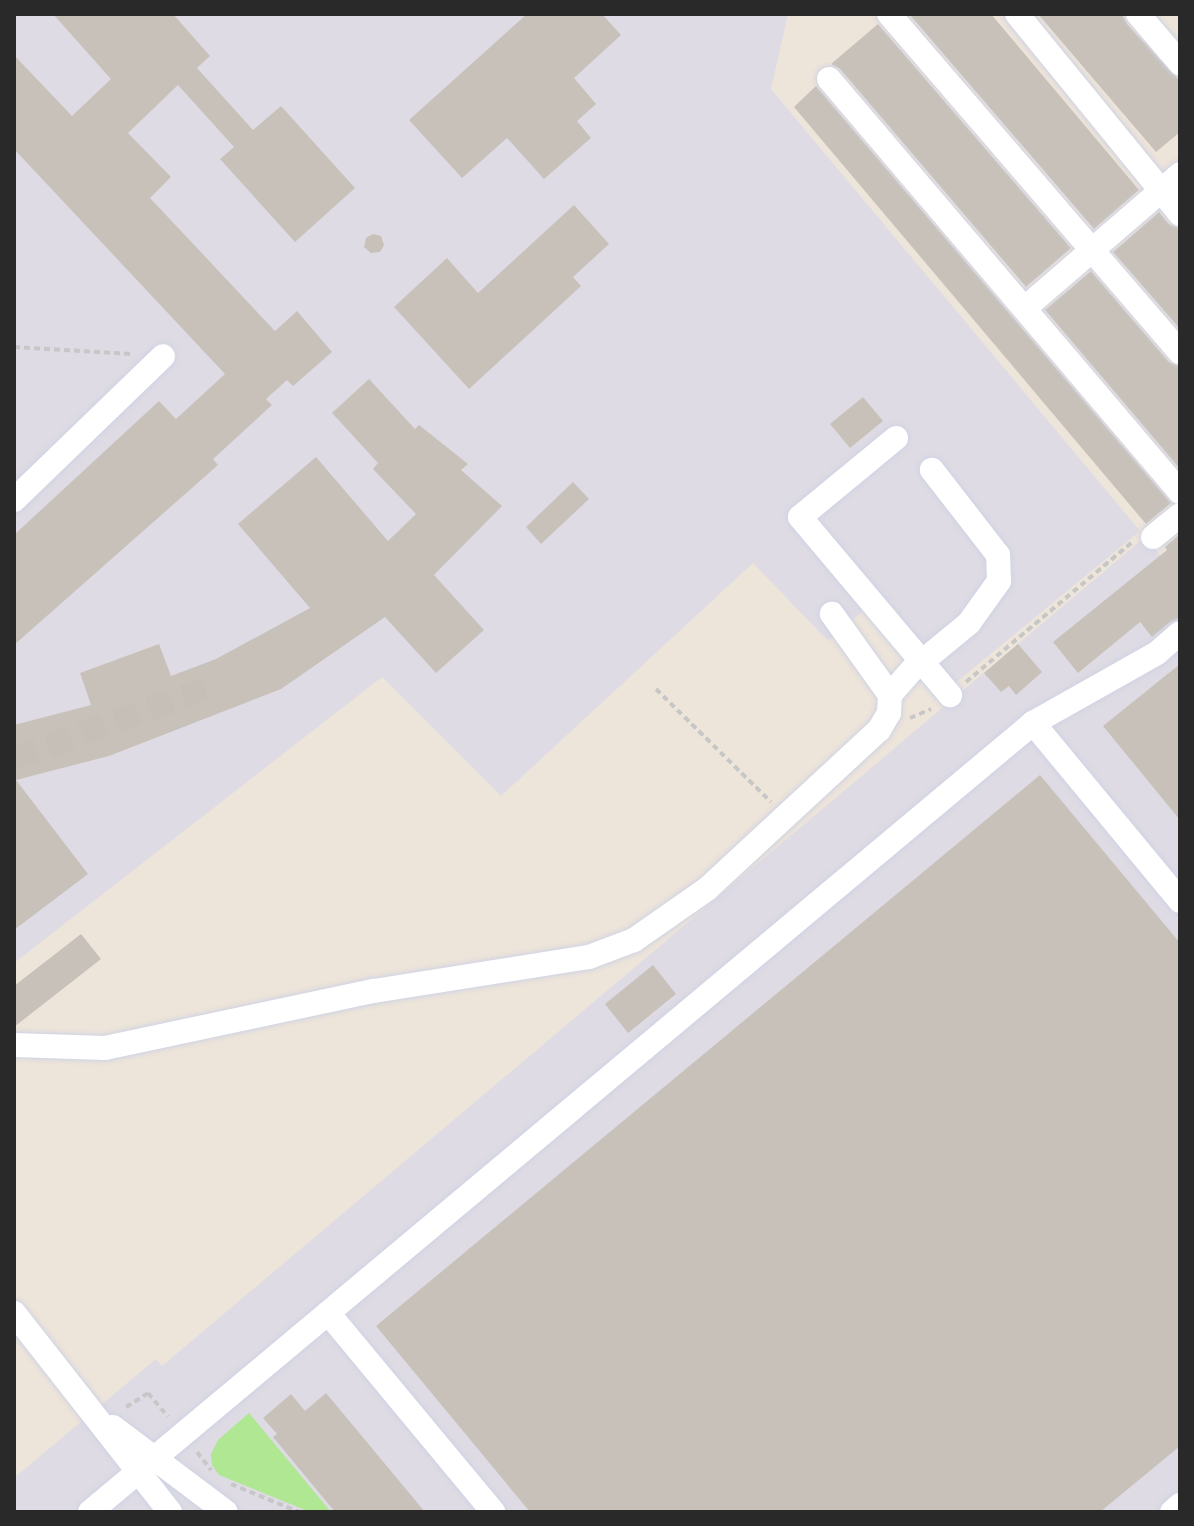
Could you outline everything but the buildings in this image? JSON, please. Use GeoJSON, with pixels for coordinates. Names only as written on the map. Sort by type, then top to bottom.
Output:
{"type":"FeatureCollection","features":[{"type":"Feature","properties":{"kind":"lane"},"geometry":{"type":"LineString","coordinates":[[889,14],[1094,248],[1180,352]]}},
{"type":"Feature","properties":{"kind":"lane"},"geometry":{"type":"LineString","coordinates":[[1017,14],[1180,214]]}},
{"type":"Feature","properties":{"kind":"lane"},"geometry":{"type":"LineString","coordinates":[[1138,14],[1180,63]]}},
{"type":"Feature","properties":{"kind":"lane"},"geometry":{"type":"LineString","coordinates":[[829,79],[1180,492]]}},
{"type":"Feature","properties":{"kind":"lane"},"geometry":{"type":"LineString","coordinates":[[1025,308],[1180,174]]}},
{"type":"Feature","properties":{"kind":"lane"},"geometry":{"type":"LineString","coordinates":[[14,500],[163,356]]}},
{"type":"Feature","properties":{"kind":"lane"},"geometry":{"type":"LineString","coordinates":[[896,438],[800,517],[950,695]]}},
{"type":"Feature","properties":{"kind":"lane"},"geometry":{"type":"LineString","coordinates":[[890,695],[922,661],[969,623],[999,581],[998,555],[932,470]]}},
{"type":"Feature","properties":{"kind":"lane"},"geometry":{"type":"LineString","coordinates":[[1153,537],[1180,515]]}},
{"type":"Feature","properties":{"kind":"lane"},"geometry":{"type":"LineString","coordinates":[[14,1045],[105,1048],[374,991],[589,957],[634,940],[678,912],[879,730],[889,713],[890,695],[832,614]]}},
{"type":"Feature","properties":{"kind":"lane"},"geometry":{"type":"LineString","coordinates":[[90,1512],[1033,723],[1157,653],[1180,633]]}},
{"type":"Feature","properties":{"kind":"lane"},"geometry":{"type":"LineString","coordinates":[[1033,723],[1180,901]]}},
{"type":"Feature","properties":{"kind":"lane"},"geometry":{"type":"LineString","coordinates":[[14,1313],[92,1412],[146,1465],[226,1512]]}},
{"type":"Feature","properties":{"kind":"lane"},"geometry":{"type":"LineString","coordinates":[[328,1313],[493,1512]]}},
{"type":"Feature","properties":{"kind":"lane"},"geometry":{"type":"LineString","coordinates":[[146,1465],[170,1512]]}},
{"type":"Feature","properties":{"kind":"lane"},"geometry":{"type":"LineString","coordinates":[[1172,1512],[1180,1505]]}},
{"type":"Feature","properties":{"kind":"path"},"geometry":{"type":"LineString","coordinates":[[14,347],[163,356]]}},
{"type":"Feature","properties":{"kind":"path"},"geometry":{"type":"LineString","coordinates":[[909,718],[923,714],[950,695],[1142,533],[1153,537]]}},
{"type":"Feature","properties":{"kind":"path"},"geometry":{"type":"LineString","coordinates":[[656,689],[764,792],[784,819]]}},
{"type":"Feature","properties":{"kind":"shaded area"},"geometry":{"type":"Polygon","coordinates":[[[14,14],[788,14],[771,89],[1140,531],[936,699],[863,611],[828,641],[753,563],[501,796],[382,677],[14,963],[14,14]]]}},
{"type":"Feature","properties":{"kind":"shaded area"},"geometry":{"type":"Polygon","coordinates":[[[1145,537],[1180,579],[1180,1512],[14,1512],[14,1478],[156,1359],[162,1366],[1145,537]]]}},
{"type":"Feature","properties":{"kind":"green space"},"geometry":{"type":"Polygon","coordinates":[[[249,1413],[331,1512],[310,1512],[219,1475],[212,1465],[211,1454],[218,1440],[249,1413]]]}},
{"type":"Feature","properties":{"kind":"tunnel"},"geometry":{"type":"LineString","coordinates":[[14,758],[205,689]]}}]}
